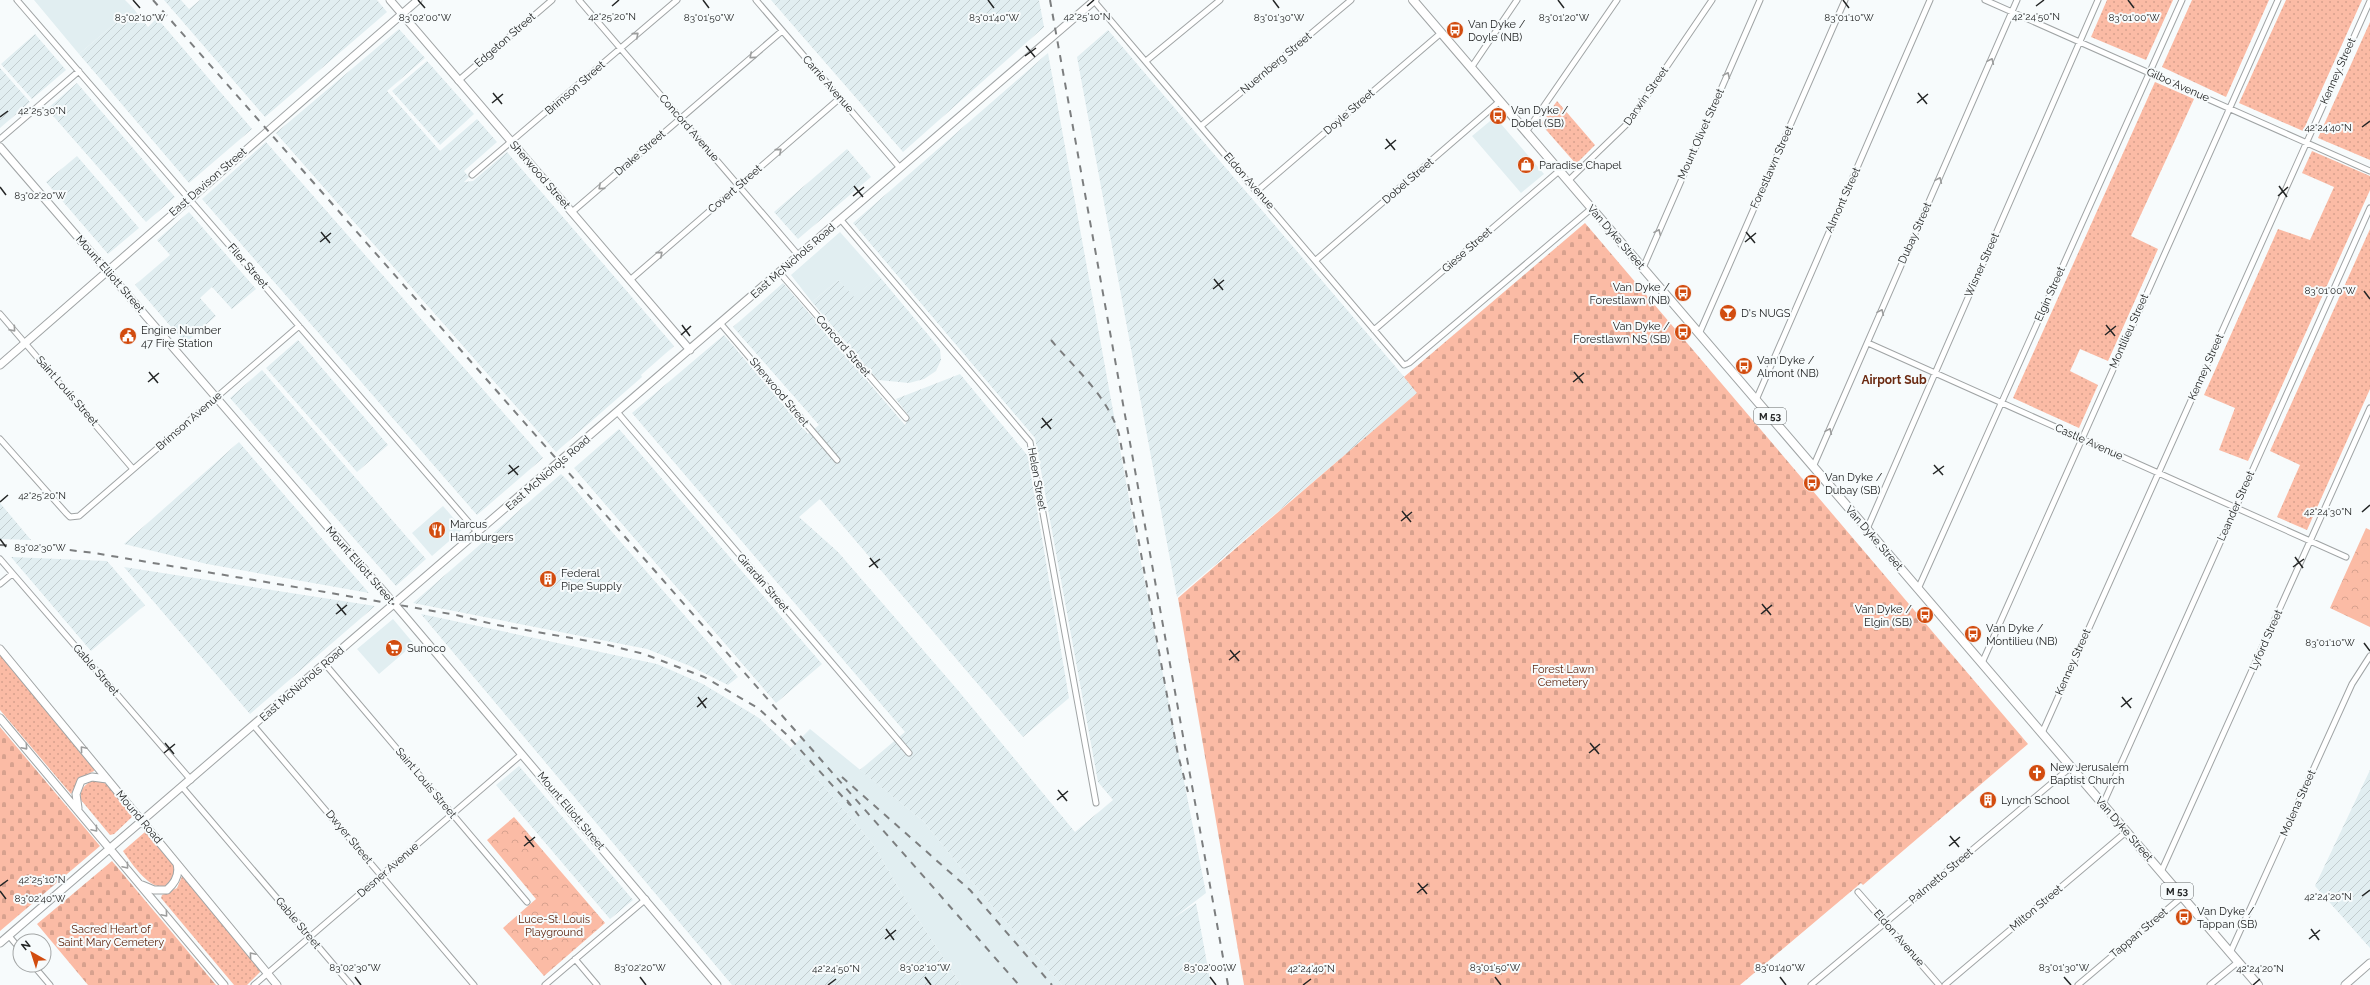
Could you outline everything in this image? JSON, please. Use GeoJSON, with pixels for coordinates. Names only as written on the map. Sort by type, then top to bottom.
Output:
{"type":"FeatureCollection","features":[{"type":"Feature","properties":{"kind":"main road","name":"Sherwood Street"},"geometry":{"type":"LineString","coordinates":[[390,0],[690,350]]}},
{"type":"Feature","properties":{"kind":"main road","name":"East Davison Street"},"geometry":{"type":"LineString","coordinates":[[0,365],[189,198],[418,0]]}},
{"type":"Feature","properties":{"kind":"main road","name":"East McNichols Road"},"geometry":{"type":"LineString","coordinates":[[0,944],[618,413],[1094,0]]}},
{"type":"Feature","properties":{"kind":"main road","name":"Van Dyke Street"},"geometry":{"type":"LineString","coordinates":[[1413,0],[2258,985]]}},
{"type":"Feature","properties":{"kind":"main road","name":"Mount Elliott Street"},"geometry":{"type":"LineString","coordinates":[[0,147],[394,604],[717,985]]}},
{"type":"Feature","properties":{"kind":"main road","name":"Mound Road"},"geometry":{"type":"LineString","coordinates":[[0,649],[277,985]]}},
{"type":"Feature","properties":{"kind":"main road"},"geometry":{"type":"LineString","coordinates":[[0,718],[78,809],[224,985]]}},
{"type":"Feature","properties":{"kind":"main road"},"geometry":{"type":"LineString","coordinates":[[78,809],[76,794],[81,782],[92,777],[108,780]]}},
{"type":"Feature","properties":{"kind":"main road"},"geometry":{"type":"LineString","coordinates":[[140,884],[154,890],[167,890],[174,882],[177,874],[176,861]]}},
{"type":"Feature","properties":{"kind":"main road"},"geometry":{"type":"LineString","coordinates":[[2345,985],[2370,963]]}},
{"type":"Feature","properties":{"kind":"street","name":"Filer Street"},"geometry":{"type":"LineString","coordinates":[[17,0],[478,533]]}},
{"type":"Feature","properties":{"kind":"street","name":"Edgeton Street"},"geometry":{"type":"LineString","coordinates":[[458,81],[552,0]]}},
{"type":"Feature","properties":{"kind":"street","name":"Concord Avenue"},"geometry":{"type":"LineString","coordinates":[[579,0],[799,256]]}},
{"type":"Feature","properties":{"kind":"street","name":"Brimson Street"},"geometry":{"type":"LineString","coordinates":[[472,175],[677,0]]}},
{"type":"Feature","properties":{"kind":"street","name":"Carrie Avenue"},"geometry":{"type":"LineString","coordinates":[[756,0],[900,168]]}},
{"type":"Feature","properties":{"kind":"street","name":"Eldon Avenue"},"geometry":{"type":"LineString","coordinates":[[1094,0],[1402,363],[1409,363],[1592,208]]}},
{"type":"Feature","properties":{"kind":"street"},"geometry":{"type":"LineString","coordinates":[[1146,61],[1220,0]]}},
{"type":"Feature","properties":{"kind":"street","name":"Nuernberg Street"},"geometry":{"type":"LineString","coordinates":[[1201,126],[1351,0]]}},
{"type":"Feature","properties":{"kind":"street"},"geometry":{"type":"LineString","coordinates":[[1471,68],[1517,0]]}},
{"type":"Feature","properties":{"kind":"street"},"geometry":{"type":"LineString","coordinates":[[1526,132],[1617,0]]}},
{"type":"Feature","properties":{"kind":"street","name":"Darwin Street"},"geometry":{"type":"LineString","coordinates":[[1568,181],[1629,122],[1712,0]]}},
{"type":"Feature","properties":{"kind":"street","name":"Mount Olivet Street"},"geometry":{"type":"LineString","coordinates":[[1643,268],[1760,0]]}},
{"type":"Feature","properties":{"kind":"street","name":"Forestlawn Street"},"geometry":{"type":"LineString","coordinates":[[1699,334],[1846,0]]}},
{"type":"Feature","properties":{"kind":"street","name":"Almont Street"},"geometry":{"type":"LineString","coordinates":[[1756,400],[1930,0]]}},
{"type":"Feature","properties":{"kind":"street","name":"Gilbo Avenue"},"geometry":{"type":"LineString","coordinates":[[1985,0],[2370,171]]}},
{"type":"Feature","properties":{"kind":"street","name":"Dubay Street"},"geometry":{"type":"LineString","coordinates":[[1813,467],[2017,0]]}},
{"type":"Feature","properties":{"kind":"street","name":"Wisner Street"},"geometry":{"type":"LineString","coordinates":[[1867,529],[2098,0]]}},
{"type":"Feature","properties":{"kind":"street","name":"Elgin Street"},"geometry":{"type":"LineString","coordinates":[[1918,589],[2182,0]]}},
{"type":"Feature","properties":{"kind":"street","name":"Montilieu Street"},"geometry":{"type":"LineString","coordinates":[[1982,663],[2278,0]]}},
{"type":"Feature","properties":{"kind":"street","name":"Kenney Street"},"geometry":{"type":"LineString","coordinates":[[2042,733],[2370,1]]}},
{"type":"Feature","properties":{"kind":"street","name":"Drake Street"},"geometry":{"type":"LineString","coordinates":[[572,212],[782,31]]}},
{"type":"Feature","properties":{"kind":"street","name":"Doyle Street"},"geometry":{"type":"LineString","coordinates":[[1257,191],[1441,33]]}},
{"type":"Feature","properties":{"kind":"street"},"geometry":{"type":"LineString","coordinates":[[0,139],[79,71]]}},
{"type":"Feature","properties":{"kind":"street","name":"Covert Street"},"geometry":{"type":"LineString","coordinates":[[630,280],[840,98]]}},
{"type":"Feature","properties":{"kind":"street","name":"Dobel Street"},"geometry":{"type":"LineString","coordinates":[[1316,260],[1500,101]]}},
{"type":"Feature","properties":{"kind":"street","name":"Giese Street"},"geometry":{"type":"LineString","coordinates":[[1374,330],[1559,171]]}},
{"type":"Feature","properties":{"kind":"street","name":"Leander Street"},"geometry":{"type":"LineString","coordinates":[[2103,804],[2370,208]]}},
{"type":"Feature","properties":{"kind":"street","name":"Helen Street"},"geometry":{"type":"LineString","coordinates":[[841,220],[1030,442],[1096,803]]}},
{"type":"Feature","properties":{"kind":"street","name":"Concord Street"},"geometry":{"type":"LineString","coordinates":[[780,273],[906,418]]}},
{"type":"Feature","properties":{"kind":"street","name":"Saint Louis Street"},"geometry":{"type":"LineString","coordinates":[[0,314],[133,469]]}},
{"type":"Feature","properties":{"kind":"street","name":"Sherwood Street"},"geometry":{"type":"LineString","coordinates":[[721,324],[837,460]]}},
{"type":"Feature","properties":{"kind":"street","name":"Brimson Avenue"},"geometry":{"type":"LineString","coordinates":[[0,439],[70,517],[79,516],[299,326]]}},
{"type":"Feature","properties":{"kind":"street","name":"Castle Avenue"},"geometry":{"type":"LineString","coordinates":[[1868,343],[2346,557]]}},
{"type":"Feature","properties":{"kind":"street","name":"Lyford Street"},"geometry":{"type":"LineString","coordinates":[[2161,872],[2370,408]]}},
{"type":"Feature","properties":{"kind":"street","name":"Girardin Street"},"geometry":{"type":"LineString","coordinates":[[618,413],[909,753]]}},
{"type":"Feature","properties":{"kind":"street","name":"Gable Street"},"geometry":{"type":"LineString","coordinates":[[0,559],[191,780]]}},
{"type":"Feature","properties":{"kind":"street"},"geometry":{"type":"LineString","coordinates":[[0,584],[12,574]]}},
{"type":"Feature","properties":{"kind":"street","name":"Molena Street"},"geometry":{"type":"LineString","coordinates":[[2230,954],[2352,684],[2370,656]]}},
{"type":"Feature","properties":{"kind":"street","name":"Saint Louis Street"},"geometry":{"type":"LineString","coordinates":[[325,664],[527,902]]}},
{"type":"Feature","properties":{"kind":"street","name":"Dwyer Street"},"geometry":{"type":"LineString","coordinates":[[254,726],[474,985]]}},
{"type":"Feature","properties":{"kind":"street","name":"Desner Avenue"},"geometry":{"type":"LineString","coordinates":[[254,985],[522,754]]}},
{"type":"Feature","properties":{"kind":"street","name":"Palmetto Street"},"geometry":{"type":"LineString","coordinates":[[1811,985],[2071,767]]}},
{"type":"Feature","properties":{"kind":"street","name":"Gable Street"},"geometry":{"type":"LineString","coordinates":[[183,788],[351,985]]}},
{"type":"Feature","properties":{"kind":"street","name":"Milton Street"},"geometry":{"type":"LineString","coordinates":[[1945,985],[2126,832]]}},
{"type":"Feature","properties":{"kind":"street","name":"Eldon Avenue"},"geometry":{"type":"LineString","coordinates":[[1858,892],[1939,985]]}},
{"type":"Feature","properties":{"kind":"street","name":"Tappan Street"},"geometry":{"type":"LineString","coordinates":[[2078,985],[2182,897]]}},
{"type":"Feature","properties":{"kind":"street"},"geometry":{"type":"LineString","coordinates":[[545,985],[646,900]]}},
{"type":"Feature","properties":{"kind":"street"},"geometry":{"type":"LineString","coordinates":[[9,936],[12,940]]}},
{"type":"Feature","properties":{"kind":"street"},"geometry":{"type":"LineString","coordinates":[[575,959],[597,985]]}},
{"type":"Feature","properties":{"kind":"street"},"geometry":{"type":"LineString","coordinates":[[2210,985],[2238,962]]}},
{"type":"Feature","properties":{"kind":"street"},"geometry":{"type":"LineString","coordinates":[[40,973],[50,985]]}},
{"type":"Feature","properties":{"kind":"shaded area"},"geometry":{"type":"Polygon","coordinates":[[[34,0],[125,0],[133,8],[79,54],[34,0]]]}},
{"type":"Feature","properties":{"kind":"shaded area"},"geometry":{"type":"Polygon","coordinates":[[[164,0],[181,0],[189,9],[200,0],[377,0],[387,12],[265,117],[164,0]]]}},
{"type":"Feature","properties":{"kind":"shaded area"},"geometry":{"type":"Polygon","coordinates":[[[771,0],[1039,0],[1044,27],[903,152],[771,0]]]}},
{"type":"Feature","properties":{"kind":"shaded area"},"geometry":{"type":"Polygon","coordinates":[[[133,8],[148,27],[157,18],[252,129],[189,183],[79,54],[133,8]]]}},
{"type":"Feature","properties":{"kind":"shaded area"},"geometry":{"type":"Polygon","coordinates":[[[399,29],[425,58],[387,91],[440,151],[477,119],[497,142],[464,171],[469,177],[464,182],[473,181],[507,152],[674,346],[641,375],[642,377],[556,452],[276,133],[399,29]]]}},
{"type":"Feature","properties":{"kind":"shaded area"},"geometry":{"type":"Polygon","coordinates":[[[1108,30],[1418,393],[1177,597],[1077,57],[1108,30]]]}},
{"type":"Feature","properties":{"kind":"shaded area"},"geometry":{"type":"Polygon","coordinates":[[[35,34],[66,70],[32,99],[1,64],[35,34]]]}},
{"type":"Feature","properties":{"kind":"shaded area"},"geometry":{"type":"Polygon","coordinates":[[[1048,53],[1136,537],[1206,893],[1172,919],[1196,903],[1211,985],[1062,985],[991,905],[923,821],[860,770],[905,732],[632,413],[724,335],[808,434],[819,425],[733,327],[783,283],[905,425],[909,416],[896,399],[960,374],[1028,456],[1069,698],[1023,737],[820,499],[799,517],[838,552],[956,688],[1075,832],[1113,800],[1098,782],[1035,438],[853,223],[1048,53]]]}},
{"type":"Feature","properties":{"kind":"shaded area"},"geometry":{"type":"Polygon","coordinates":[[[427,61],[474,114],[440,145],[392,91],[427,61]]]}},
{"type":"Feature","properties":{"kind":"shaded area"},"geometry":{"type":"Polygon","coordinates":[[[0,68],[30,102],[0,128],[0,68]]]}},
{"type":"Feature","properties":{"kind":"shaded area"},"geometry":{"type":"Polygon","coordinates":[[[77,83],[175,197],[146,222],[47,109],[77,83]]]}},
{"type":"Feature","properties":{"kind":"shaded area"},"geometry":{"type":"Polygon","coordinates":[[[1495,117],[1544,174],[1521,193],[1472,136],[1495,117]]]}},
{"type":"Feature","properties":{"kind":"shaded area"},"geometry":{"type":"Polygon","coordinates":[[[266,142],[543,458],[477,515],[202,199],[266,142]]]}},
{"type":"Feature","properties":{"kind":"shaded area"},"geometry":{"type":"Polygon","coordinates":[[[847,149],[871,177],[798,239],[774,212],[847,149]]]}},
{"type":"Feature","properties":{"kind":"shaded area"},"geometry":{"type":"Polygon","coordinates":[[[77,156],[139,228],[108,254],[46,182],[77,156]]]}},
{"type":"Feature","properties":{"kind":"shaded area"},"geometry":{"type":"Polygon","coordinates":[[[189,212],[256,289],[232,309],[212,287],[200,298],[216,316],[185,343],[135,285],[170,255],[157,240],[189,212]]]}},
{"type":"Feature","properties":{"kind":"shaded area"},"geometry":{"type":"Polygon","coordinates":[[[840,232],[879,276],[854,298],[838,280],[812,302],[791,275],[840,232]]]}},
{"type":"Feature","properties":{"kind":"shaded area"},"geometry":{"type":"Polygon","coordinates":[[[879,276],[940,349],[941,360],[936,371],[924,379],[909,383],[878,380],[812,302],[838,280],[854,297],[879,276]]]}},
{"type":"Feature","properties":{"kind":"shaded area"},"geometry":{"type":"Polygon","coordinates":[[[298,340],[388,445],[357,472],[266,368],[298,340]]]}},
{"type":"Feature","properties":{"kind":"shaded area"},"geometry":{"type":"Polygon","coordinates":[[[262,370],[426,559],[396,586],[230,398],[262,370]]]}},
{"type":"Feature","properties":{"kind":"shaded area"},"geometry":{"type":"Polygon","coordinates":[[[619,429],[822,664],[776,703],[574,468],[619,429]]]}},
{"type":"Feature","properties":{"kind":"shaded area"},"geometry":{"type":"Polygon","coordinates":[[[239,442],[369,593],[207,564],[124,544],[239,442]]]}},
{"type":"Feature","properties":{"kind":"shaded area"},"geometry":{"type":"Polygon","coordinates":[[[561,474],[738,677],[728,685],[690,666],[647,649],[413,603],[561,474]]]}},
{"type":"Feature","properties":{"kind":"shaded area"},"geometry":{"type":"Polygon","coordinates":[[[0,503],[31,540],[0,539],[0,503]]]}},
{"type":"Feature","properties":{"kind":"shaded area"},"geometry":{"type":"Polygon","coordinates":[[[443,506],[463,529],[432,556],[412,533],[443,506]]]}},
{"type":"Feature","properties":{"kind":"shaded area"},"geometry":{"type":"Polygon","coordinates":[[[11,557],[107,561],[145,605],[91,651],[11,557]]]}},
{"type":"Feature","properties":{"kind":"shaded area"},"geometry":{"type":"Polygon","coordinates":[[[124,567],[375,606],[250,714],[124,567]]]}},
{"type":"Feature","properties":{"kind":"shaded area"},"geometry":{"type":"Polygon","coordinates":[[[421,614],[657,664],[703,684],[759,718],[791,748],[873,844],[902,894],[961,985],[732,985],[421,614]]]}},
{"type":"Feature","properties":{"kind":"shaded area"},"geometry":{"type":"Polygon","coordinates":[[[393,619],[414,644],[379,674],[357,649],[393,619]]]}},
{"type":"Feature","properties":{"kind":"shaded area"},"geometry":{"type":"Polygon","coordinates":[[[810,729],[923,821],[991,905],[1062,985],[961,985],[902,894],[873,844],[791,748],[810,729]]]}},
{"type":"Feature","properties":{"kind":"shaded area"},"geometry":{"type":"Polygon","coordinates":[[[519,766],[633,900],[610,919],[496,785],[519,766]]]}},
{"type":"Feature","properties":{"kind":"shaded area"},"geometry":{"type":"Polygon","coordinates":[[[2370,770],[2370,948],[2315,886],[2370,770]]]}},
{"type":"Feature","properties":{"kind":"green space"},"geometry":{"type":"Polygon","coordinates":[[[2107,0],[2173,0],[2146,60],[2091,37],[2107,0]]]}},
{"type":"Feature","properties":{"kind":"green space"},"geometry":{"type":"Polygon","coordinates":[[[2192,0],[2269,0],[2226,97],[2162,67],[2192,0]]]}},
{"type":"Feature","properties":{"kind":"green space"},"geometry":{"type":"Polygon","coordinates":[[[2286,0],[2362,0],[2303,131],[2239,103],[2286,0]]]}},
{"type":"Feature","properties":{"kind":"green space"},"geometry":{"type":"Polygon","coordinates":[[[2370,22],[2370,160],[2318,138],[2370,22]]]}},
{"type":"Feature","properties":{"kind":"green space"},"geometry":{"type":"Polygon","coordinates":[[[2155,82],[2194,99],[2131,236],[2158,249],[2108,361],[2080,349],[2070,371],[2098,385],[2079,428],[2013,398],[2155,82]]]}},
{"type":"Feature","properties":{"kind":"green space"},"geometry":{"type":"Polygon","coordinates":[[[1557,101],[1595,145],[1576,164],[1541,124],[1557,101]]]}},
{"type":"Feature","properties":{"kind":"green space"},"geometry":{"type":"Polygon","coordinates":[[[2312,151],[2370,176],[2370,190],[2248,461],[2219,450],[2235,408],[2204,395],[2278,229],[2310,240],[2334,187],[2302,173],[2312,151]]]}},
{"type":"Feature","properties":{"kind":"green space","name":"Forest Lawn Cemetery"},"geometry":{"type":"Polygon","coordinates":[[[1585,223],[2028,744],[1863,885],[1861,883],[1740,985],[1244,985],[1178,598],[1417,393],[1404,377],[1585,223]]]}},
{"type":"Feature","properties":{"kind":"green space"},"geometry":{"type":"Polygon","coordinates":[[[2370,229],[2370,389],[2307,530],[2277,517],[2300,465],[2270,451],[2370,229]]]}},
{"type":"Feature","properties":{"kind":"green space"},"geometry":{"type":"Polygon","coordinates":[[[2366,528],[2370,530],[2370,627],[2330,608],[2366,528]]]}},
{"type":"Feature","properties":{"kind":"green space"},"geometry":{"type":"Polygon","coordinates":[[[0,654],[94,769],[94,771],[80,778],[71,794],[0,710],[0,654]]]}},
{"type":"Feature","properties":{"kind":"green space","name":"Sacred Heart of Saint Mary Cemetery"},"geometry":{"type":"Polygon","coordinates":[[[0,727],[100,846],[0,931],[0,727]]]}},
{"type":"Feature","properties":{"kind":"green space"},"geometry":{"type":"Polygon","coordinates":[[[97,779],[111,789],[133,816],[114,834],[110,835],[81,800],[81,792],[84,786],[97,779]]]}},
{"type":"Feature","properties":{"kind":"green space","name":"Luce-St. Louis Playground"},"geometry":{"type":"Polygon","coordinates":[[[514,817],[605,923],[544,976],[503,928],[536,899],[487,840],[514,817]]]}},
{"type":"Feature","properties":{"kind":"green space"},"geometry":{"type":"Polygon","coordinates":[[[145,832],[175,865],[173,878],[171,882],[165,886],[158,886],[144,878],[123,851],[145,832]]]}},
{"type":"Feature","properties":{"kind":"green space","name":"Sacred Heart of Saint Mary Cemetery"},"geometry":{"type":"Polygon","coordinates":[[[112,861],[216,985],[88,985],[52,942],[52,933],[45,933],[37,924],[112,861]]]}},
{"type":"Feature","properties":{"kind":"green space"},"geometry":{"type":"Polygon","coordinates":[[[183,874],[261,971],[247,985],[234,985],[161,898],[162,895],[177,888],[183,874]]]}},
{"type":"Feature","properties":{"kind":"railway"},"geometry":{"type":"LineString","coordinates":[[153,0],[1019,985]]}},
{"type":"Feature","properties":{"kind":"railway"},"geometry":{"type":"LineString","coordinates":[[1050,0],[1228,985]]}},
{"type":"Feature","properties":{"kind":"railway"},"geometry":{"type":"LineString","coordinates":[[1051,340],[1099,395],[1114,420],[1119,434],[1178,755],[1188,792]]}},
{"type":"Feature","properties":{"kind":"railway"},"geometry":{"type":"LineString","coordinates":[[0,545],[36,546],[94,553],[325,592],[456,615],[497,625],[600,643],[644,654],[704,677],[758,708],[787,735],[850,805]]}},
{"type":"Feature","properties":{"kind":"railway"},"geometry":{"type":"LineString","coordinates":[[842,777],[970,890],[1052,985]]}},
{"type":"Feature","properties":{"kind":"railway"},"geometry":{"type":"LineString","coordinates":[[847,800],[859,816]]}},
{"type":"Feature","properties":{"kind":"place","name":"Van Dyke / Doyle (NB)"},"geometry":{"type":"Point","coordinates":[1455,30]}},
{"type":"Feature","properties":{"kind":"place","name":"Van Dyke / Dobel (SB)"},"geometry":{"type":"Point","coordinates":[1498,116]}},
{"type":"Feature","properties":{"kind":"place","name":"Paradise Chapel"},"geometry":{"type":"Point","coordinates":[1526,165]}},
{"type":"Feature","properties":{"kind":"place","name":"Van Dyke / Forestlawn (NB)"},"geometry":{"type":"Point","coordinates":[1683,293]}},
{"type":"Feature","properties":{"kind":"place","name":"D's NUGS"},"geometry":{"type":"Point","coordinates":[1728,313]}},
{"type":"Feature","properties":{"kind":"place","name":"Van Dyke / Forestlawn NS (SB)"},"geometry":{"type":"Point","coordinates":[1683,332]}},
{"type":"Feature","properties":{"kind":"place","name":"Engine Number 47 Fire Station"},"geometry":{"type":"Point","coordinates":[128,336]}},
{"type":"Feature","properties":{"kind":"place","name":"Van Dyke / Almont (NB)"},"geometry":{"type":"Point","coordinates":[1744,366]}},
{"type":"Feature","properties":{"kind":"place","name":"Van Dyke / Dubay (SB)"},"geometry":{"type":"Point","coordinates":[1812,483]}},
{"type":"Feature","properties":{"kind":"place","name":"Marcus Hamburgers"},"geometry":{"type":"Point","coordinates":[437,530]}},
{"type":"Feature","properties":{"kind":"place","name":"Federal Pipe Supply"},"geometry":{"type":"Point","coordinates":[548,579]}},
{"type":"Feature","properties":{"kind":"place","name":"Van Dyke / Elgin (SB)"},"geometry":{"type":"Point","coordinates":[1925,615]}},
{"type":"Feature","properties":{"kind":"place","name":"Van Dyke / Montilieu (NB)"},"geometry":{"type":"Point","coordinates":[1973,634]}},
{"type":"Feature","properties":{"kind":"place","name":"Sunoco"},"geometry":{"type":"Point","coordinates":[394,648]}},
{"type":"Feature","properties":{"kind":"place","name":"New Jerusalem Baptist Church"},"geometry":{"type":"Point","coordinates":[2037,773]}},
{"type":"Feature","properties":{"kind":"place","name":"Lynch School"},"geometry":{"type":"Point","coordinates":[1988,800]}},
{"type":"Feature","properties":{"kind":"place","name":"Van Dyke / Tappan (SB)"},"geometry":{"type":"Point","coordinates":[2184,917]}},
{"type":"Feature","properties":{"kind":"district","name":"Airport Sub"},"geometry":{"type":"Point","coordinates":[1894,380]}}]}
